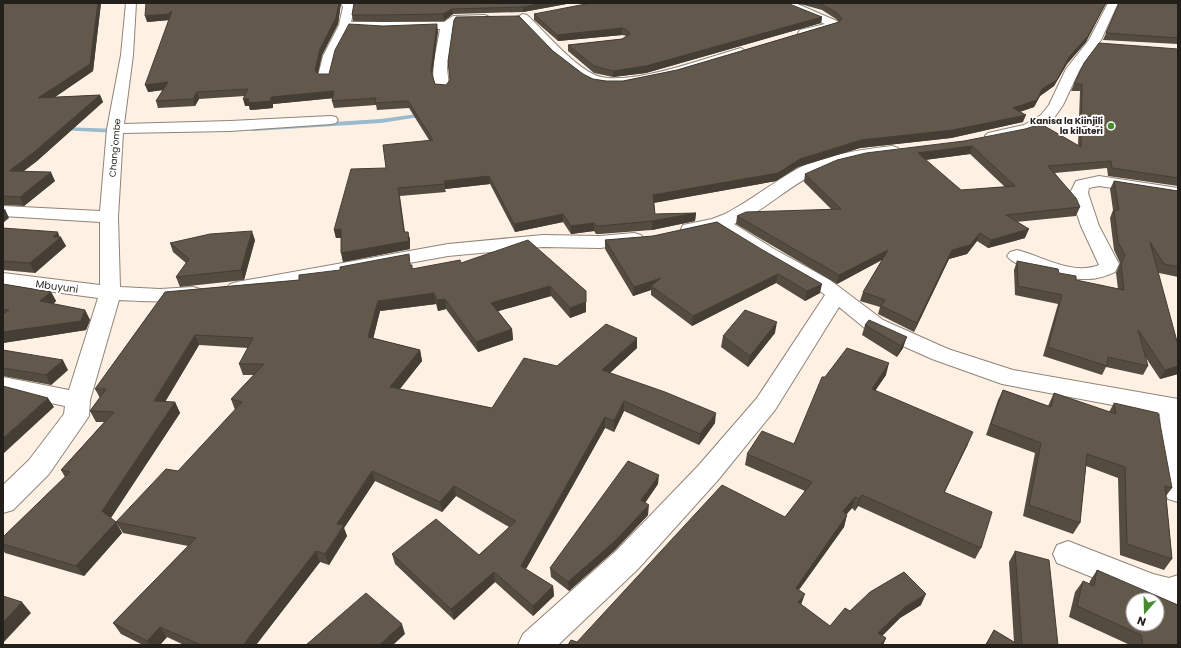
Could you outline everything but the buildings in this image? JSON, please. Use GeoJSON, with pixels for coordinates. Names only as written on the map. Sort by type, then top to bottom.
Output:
{"type":"FeatureCollection","features":[{"type":"Feature","properties":{"kind":"street","name":"Chang'ombe"},"geometry":{"type":"LineString","coordinates":[[3,502],[38,467],[76,416],[78,400],[110,293],[109,217],[116,129],[127,55],[131,3]]}},
{"type":"Feature","properties":{"kind":"street"},"geometry":{"type":"LineString","coordinates":[[325,76],[330,56],[345,25],[349,6],[346,3]]}},
{"type":"Feature","properties":{"kind":"street"},"geometry":{"type":"LineString","coordinates":[[785,3],[833,23],[833,25],[793,36]]}},
{"type":"Feature","properties":{"kind":"street"},"geometry":{"type":"LineString","coordinates":[[974,140],[1018,132],[1040,123],[1047,118],[1059,101],[1064,86],[1074,68],[1100,45],[1112,3]]}},
{"type":"Feature","properties":{"kind":"street"},"geometry":{"type":"LineString","coordinates":[[537,14],[517,17],[555,47],[573,66],[588,78],[597,81],[613,83],[647,78],[753,48]]}},
{"type":"Feature","properties":{"kind":"street"},"geometry":{"type":"LineString","coordinates":[[442,87],[440,68],[447,25],[453,19],[498,18]]}},
{"type":"Feature","properties":{"kind":"street"},"geometry":{"type":"LineString","coordinates":[[345,25],[358,27],[447,25]]}},
{"type":"Feature","properties":{"kind":"street"},"geometry":{"type":"LineString","coordinates":[[555,47],[570,45]]}},
{"type":"Feature","properties":{"kind":"street"},"geometry":{"type":"LineString","coordinates":[[116,129],[230,126],[331,120]]}},
{"type":"Feature","properties":{"kind":"street"},"geometry":{"type":"LineString","coordinates":[[674,232],[719,223],[744,212],[804,172],[827,163],[860,154],[909,148]]}},
{"type":"Feature","properties":{"kind":"street"},"geometry":{"type":"LineString","coordinates":[[1017,256],[1033,264],[1048,268],[1075,272],[1101,273],[1108,268],[1109,264],[1090,226],[1078,193],[1082,185],[1099,181],[1178,193]]}},
{"type":"Feature","properties":{"kind":"street"},"geometry":{"type":"LineString","coordinates":[[3,211],[109,217]]}},
{"type":"Feature","properties":{"kind":"street"},"geometry":{"type":"LineString","coordinates":[[719,223],[767,253],[823,284],[874,325],[947,357],[1010,378],[1175,408],[1178,491]]}},
{"type":"Feature","properties":{"kind":"street","name":"Mbuyuni"},"geometry":{"type":"LineString","coordinates":[[3,279],[110,293],[160,295],[216,291],[448,250],[543,241],[600,242],[652,237]]}},
{"type":"Feature","properties":{"kind":"street"},"geometry":{"type":"LineString","coordinates":[[536,645],[626,560],[708,473],[766,404],[836,294]]}},
{"type":"Feature","properties":{"kind":"street"},"geometry":{"type":"LineString","coordinates":[[3,385],[78,400]]}},
{"type":"Feature","properties":{"kind":"street"},"geometry":{"type":"LineString","coordinates":[[1068,554],[1151,588],[1171,593],[1178,588]]}},
{"type":"Feature","properties":{"kind":"waterway"},"geometry":{"type":"LineString","coordinates":[[252,129],[381,121],[424,115]]}},
{"type":"Feature","properties":{"kind":"waterway"},"geometry":{"type":"LineString","coordinates":[[62,129],[117,131]]}},
{"type":"Feature","properties":{"kind":"place","name":"Kanisa la Kiinjili la kiluteri"},"geometry":{"type":"Point","coordinates":[1111,126]}}]}
